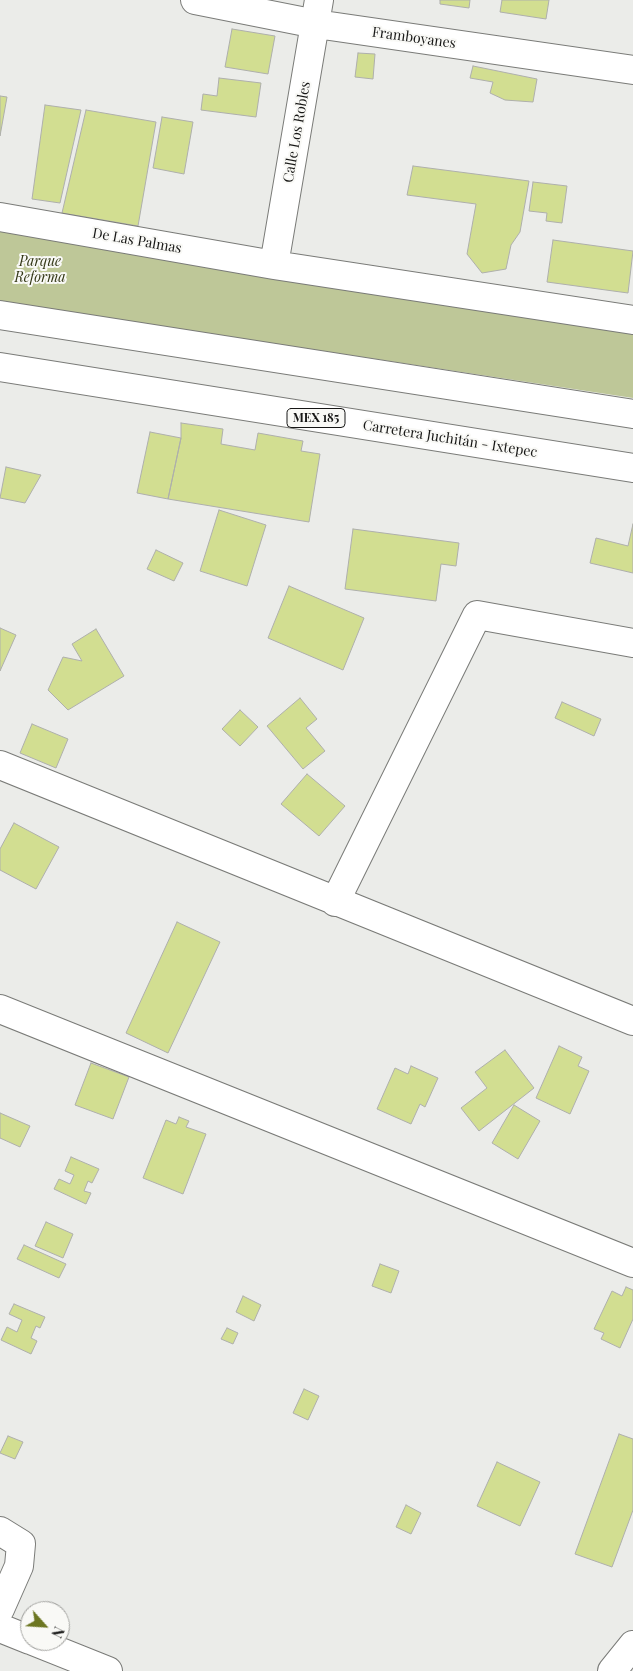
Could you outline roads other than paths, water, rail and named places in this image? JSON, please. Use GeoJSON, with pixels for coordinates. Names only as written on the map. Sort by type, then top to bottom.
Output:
{"type":"FeatureCollection","features":[{"type":"Feature","properties":{"kind":"street","name":"Framboyanes"},"geometry":{"type":"LineString","coordinates":[[195,0],[318,12],[633,70]]}},
{"type":"Feature","properties":{"kind":"street","name":"Calle Los Robles"},"geometry":{"type":"LineString","coordinates":[[274,265],[318,12]]}},
{"type":"Feature","properties":{"kind":"street","name":"De Las Palmas"},"geometry":{"type":"LineString","coordinates":[[0,217],[274,265],[633,320]]}},
{"type":"Feature","properties":{"kind":"street"},"geometry":{"type":"LineString","coordinates":[[0,315],[633,414]]}},
{"type":"Feature","properties":{"kind":"street","name":"Carretera Juchitán - Ixtepec"},"geometry":{"type":"LineString","coordinates":[[0,367],[633,468]]}},
{"type":"Feature","properties":{"kind":"street"},"geometry":{"type":"LineString","coordinates":[[335,902],[477,615],[633,643]]}},
{"type":"Feature","properties":{"kind":"street"},"geometry":{"type":"LineString","coordinates":[[0,765],[633,1021]]}},
{"type":"Feature","properties":{"kind":"street"},"geometry":{"type":"LineString","coordinates":[[0,1008],[633,1263]]}},
{"type":"Feature","properties":{"kind":"street"},"geometry":{"type":"LineString","coordinates":[[0,1531],[21,1544],[19,1566],[0,1609]]}},
{"type":"Feature","properties":{"kind":"street"},"geometry":{"type":"LineString","coordinates":[[0,1628],[20,1636]]}},
{"type":"Feature","properties":{"kind":"street"},"geometry":{"type":"LineString","coordinates":[[612,1671],[633,1645]]}},
{"type":"Feature","properties":{"kind":"street"},"geometry":{"type":"LineString","coordinates":[[58,1651],[108,1671]]}},
{"type":"Feature","properties":{"kind":"park label","name":"Parque Reforma"},"geometry":{"type":"Point","coordinates":[40,270]}}]}
